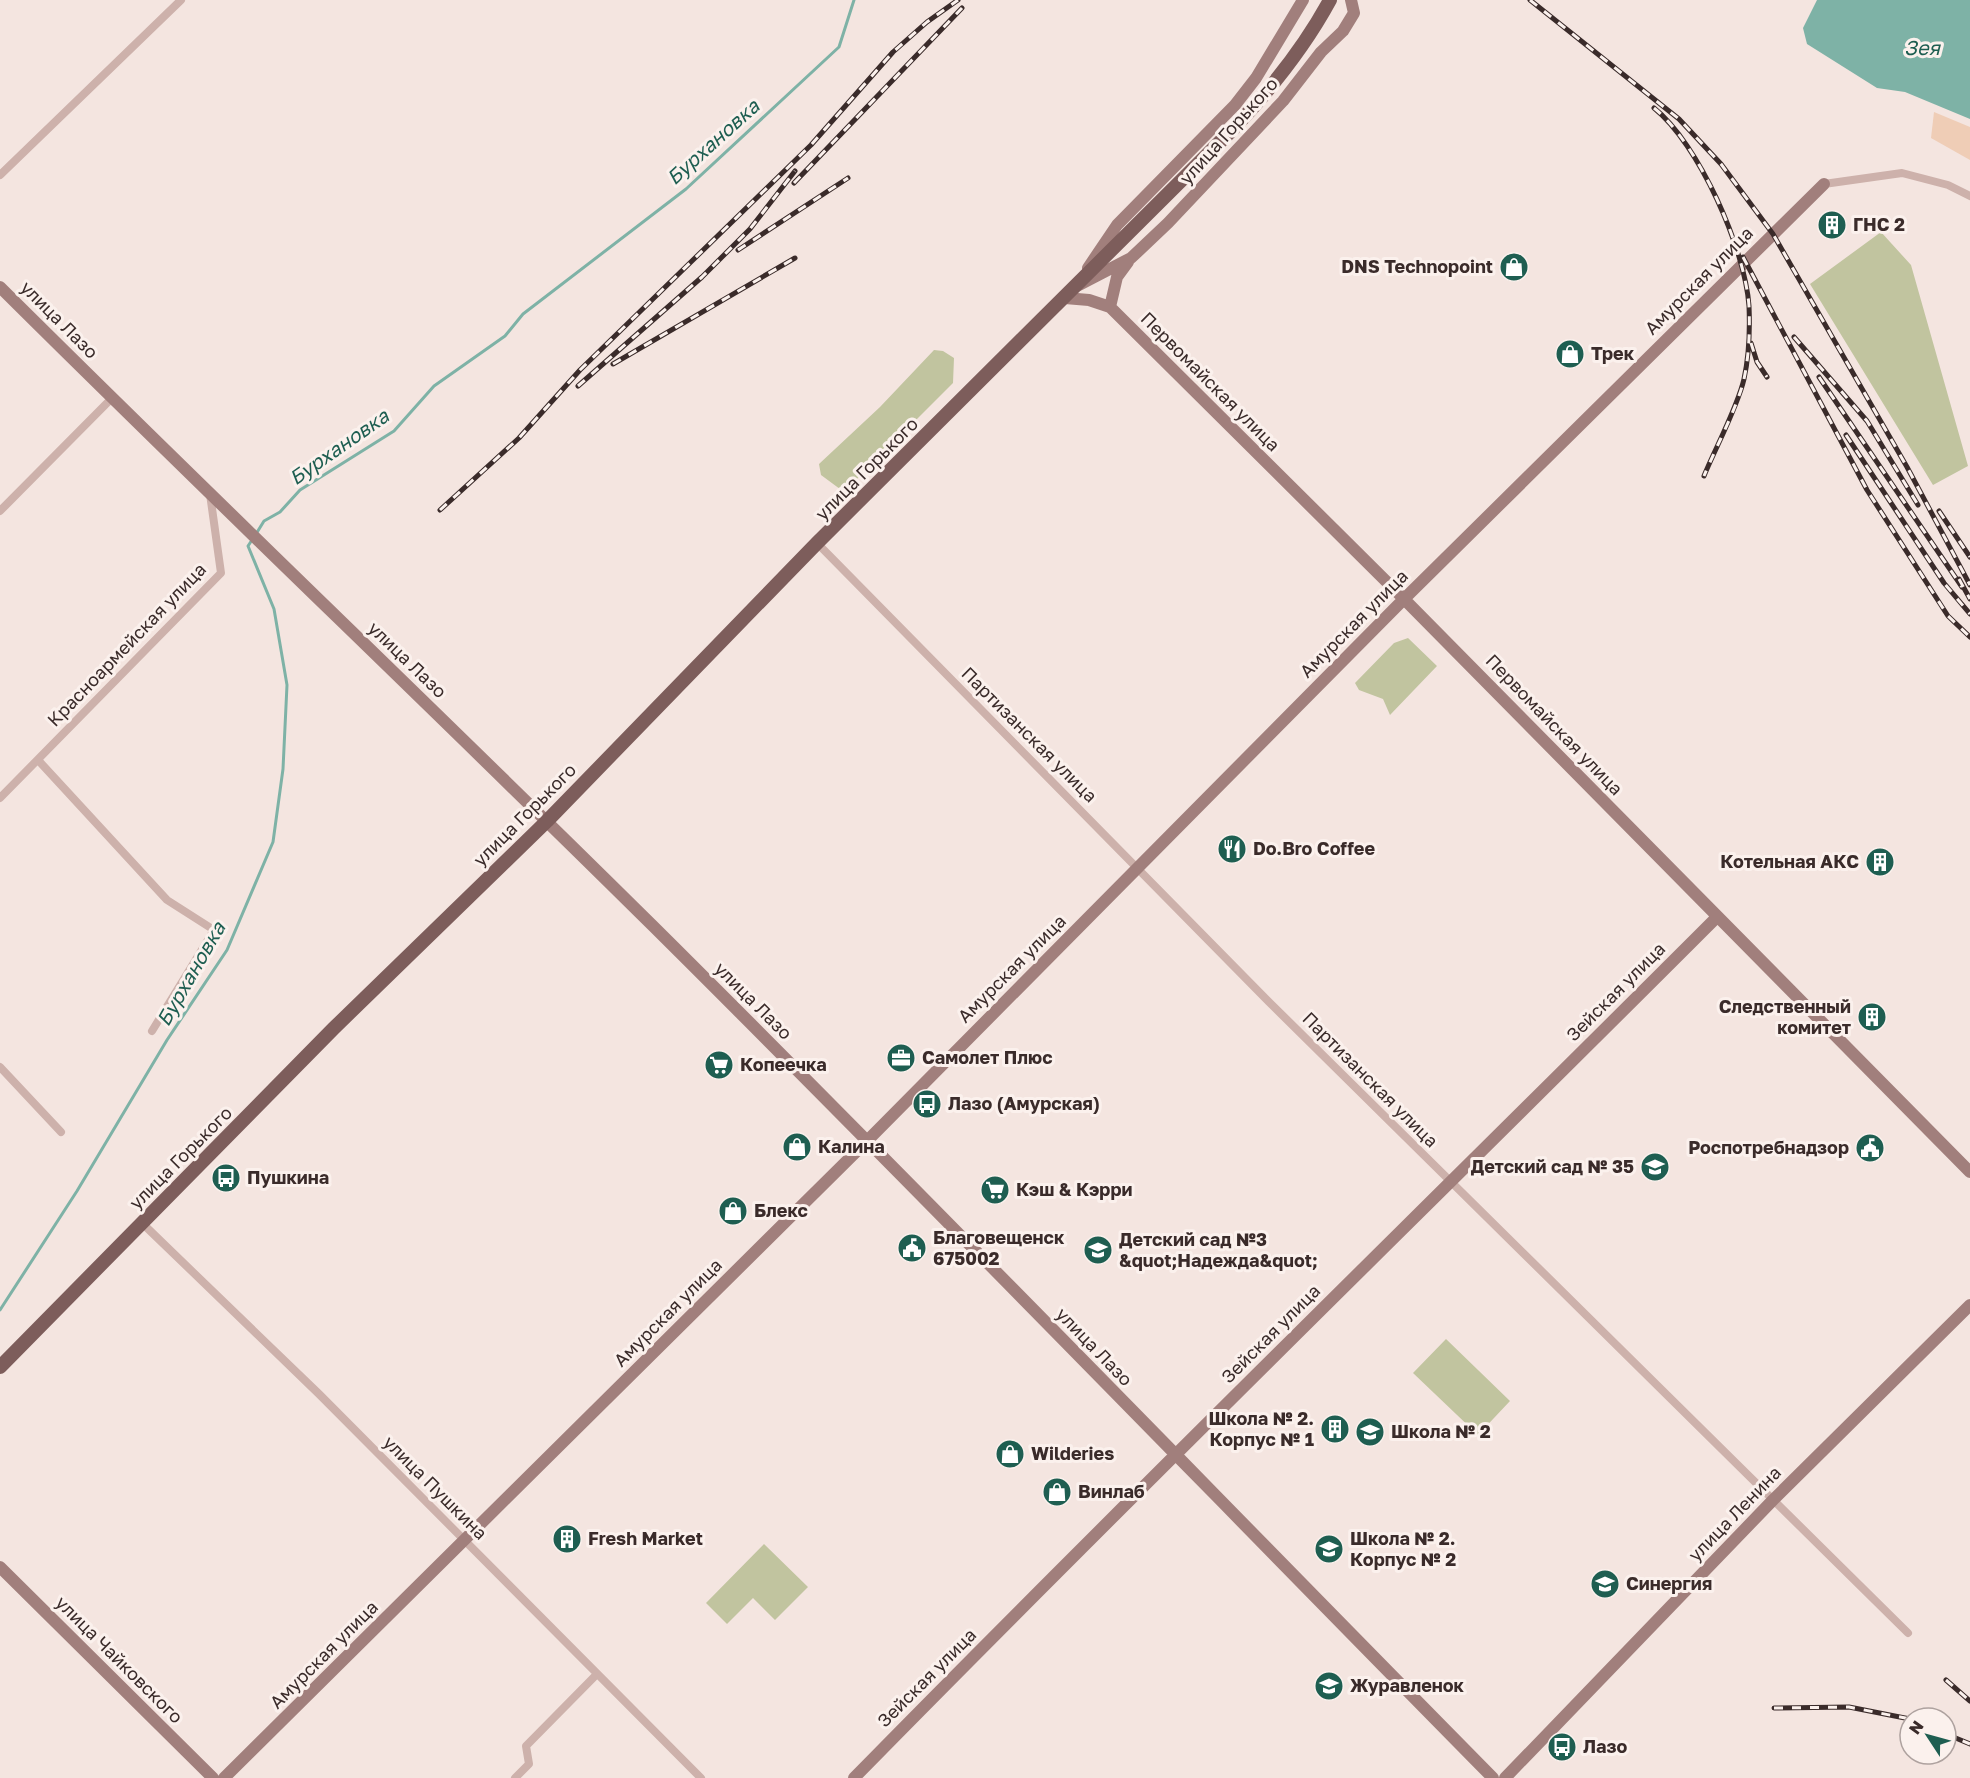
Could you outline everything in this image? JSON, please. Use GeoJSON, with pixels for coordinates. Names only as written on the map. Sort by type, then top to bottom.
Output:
{"type":"FeatureCollection","features":[{"type":"Feature","properties":{"kind":"main road"},"geometry":{"type":"LineString","coordinates":[[1076,287],[1273,87],[1303,45],[1330,0]]}},
{"type":"Feature","properties":{"kind":"main road","name":"улица Горького"},"geometry":{"type":"LineString","coordinates":[[0,1367],[334,1028],[547,821],[817,543],[1076,287]]}},
{"type":"Feature","properties":{"kind":"street"},"geometry":{"type":"LineString","coordinates":[[0,175],[181,0]]}},
{"type":"Feature","properties":{"kind":"street","name":"улица Горького"},"geometry":{"type":"LineString","coordinates":[[1076,287],[1117,225],[1234,105],[1256,78],[1304,0]]}},
{"type":"Feature","properties":{"kind":"street","name":"улица Горького"},"geometry":{"type":"LineString","coordinates":[[1076,287],[1131,258],[1223,167],[1283,101],[1321,52],[1343,31],[1354,13],[1351,0]]}},
{"type":"Feature","properties":{"kind":"street"},"geometry":{"type":"LineString","coordinates":[[1824,184],[1902,172],[1948,185],[1970,196]]}},
{"type":"Feature","properties":{"kind":"street","name":"Амурская улица"},"geometry":{"type":"LineString","coordinates":[[224,1778],[867,1141],[1404,599],[1824,184]]}},
{"type":"Feature","properties":{"kind":"street"},"geometry":{"type":"LineString","coordinates":[[1065,298],[1089,300],[1110,307],[1117,277],[1131,258]]}},
{"type":"Feature","properties":{"kind":"street","name":"улица Лазо"},"geometry":{"type":"LineString","coordinates":[[0,287],[547,821],[867,1141],[1174,1456],[1493,1778]]}},
{"type":"Feature","properties":{"kind":"street","name":"Первомайская улица"},"geometry":{"type":"LineString","coordinates":[[1110,307],[1404,599],[1716,918],[1970,1172]]}},
{"type":"Feature","properties":{"kind":"street"},"geometry":{"type":"LineString","coordinates":[[0,511],[112,398]]}},
{"type":"Feature","properties":{"kind":"street","name":"Красноармейская улица"},"geometry":{"type":"LineString","coordinates":[[0,798],[221,573],[210,493]]}},
{"type":"Feature","properties":{"kind":"street","name":"Партизанская улица"},"geometry":{"type":"LineString","coordinates":[[817,543],[1451,1184],[1908,1633]]}},
{"type":"Feature","properties":{"kind":"street"},"geometry":{"type":"LineString","coordinates":[[38,759],[167,900],[214,930],[152,1031]]}},
{"type":"Feature","properties":{"kind":"street","name":"Зейская улица"},"geometry":{"type":"LineString","coordinates":[[854,1778],[1328,1301],[1451,1184],[1716,918]]}},
{"type":"Feature","properties":{"kind":"street"},"geometry":{"type":"LineString","coordinates":[[0,1067],[62,1132]]}},
{"type":"Feature","properties":{"kind":"street","name":"улица Пушкина"},"geometry":{"type":"LineString","coordinates":[[142,1223],[319,1394],[701,1778]]}},
{"type":"Feature","properties":{"kind":"street","name":"улица Ленина"},"geometry":{"type":"LineString","coordinates":[[1505,1778],[1773,1500],[1970,1305]]}},
{"type":"Feature","properties":{"kind":"street","name":"улица Чайковского"},"geometry":{"type":"LineString","coordinates":[[0,1567],[213,1778]]}},
{"type":"Feature","properties":{"kind":"street"},"geometry":{"type":"LineString","coordinates":[[515,1778],[529,1764],[526,1746],[597,1674]]}},
{"type":"Feature","properties":{"kind":"green space"},"geometry":{"type":"Polygon","coordinates":[[[1881,232],[1911,265],[1968,466],[1933,485],[1810,284],[1881,232]]]}},
{"type":"Feature","properties":{"kind":"green space"},"geometry":{"type":"Polygon","coordinates":[[[934,350],[943,351],[954,358],[953,383],[844,492],[821,475],[819,464],[880,407],[934,350]]]}},
{"type":"Feature","properties":{"kind":"green space"},"geometry":{"type":"Polygon","coordinates":[[[1408,638],[1437,666],[1390,715],[1383,699],[1359,690],[1355,683],[1394,643],[1408,638]]]}},
{"type":"Feature","properties":{"kind":"green space"},"geometry":{"type":"Polygon","coordinates":[[[1446,1339],[1510,1401],[1478,1435],[1413,1373],[1446,1339]]]}},
{"type":"Feature","properties":{"kind":"green space"},"geometry":{"type":"Polygon","coordinates":[[[764,1544],[808,1587],[775,1620],[753,1598],[727,1624],[706,1603],[764,1544]]]}},
{"type":"Feature","properties":{"kind":"sand"},"geometry":{"type":"Polygon","coordinates":[[[1934,112],[1970,127],[1970,160],[1931,138],[1934,112]]]}},
{"type":"Feature","properties":{"kind":"water","name":"Зея"},"geometry":{"type":"Polygon","coordinates":[[[1817,0],[1970,0],[1970,119],[1905,92],[1877,88],[1807,44],[1803,28],[1817,0]]]}},
{"type":"Feature","properties":{"kind":"waterway","name":"Бурхановка"},"geometry":{"type":"LineString","coordinates":[[256,534],[264,521],[280,512],[300,490],[394,431],[434,386],[505,336],[523,314],[686,189],[839,47],[854,0]]}},
{"type":"Feature","properties":{"kind":"waterway","name":"Бурхановка"},"geometry":{"type":"LineString","coordinates":[[0,1310],[77,1191],[167,1040],[227,950],[273,842],[283,769],[287,685],[274,609],[248,546],[252,540]]}},
{"type":"Feature","properties":{"kind":"railway"},"geometry":{"type":"LineString","coordinates":[[440,510],[519,438],[580,370],[811,145],[893,52],[927,22],[958,0]]}},
{"type":"Feature","properties":{"kind":"railway"},"geometry":{"type":"LineString","coordinates":[[1530,0],[1679,119],[1721,164],[1773,234],[1907,467],[1970,585]]}},
{"type":"Feature","properties":{"kind":"railway"},"geometry":{"type":"LineString","coordinates":[[794,183],[962,8]]}},
{"type":"Feature","properties":{"kind":"railway"},"geometry":{"type":"LineString","coordinates":[[1654,108],[1671,125],[1703,171],[1729,228],[1746,283],[1749,306],[1749,343],[1744,379],[1732,414],[1704,476]]}},
{"type":"Feature","properties":{"kind":"railway"},"geometry":{"type":"LineString","coordinates":[[578,386],[702,277],[750,229],[795,171]]}},
{"type":"Feature","properties":{"kind":"railway"},"geometry":{"type":"LineString","coordinates":[[738,250],[848,178]]}},
{"type":"Feature","properties":{"kind":"railway"},"geometry":{"type":"LineString","coordinates":[[1743,257],[1867,490],[1948,616],[1970,637]]}},
{"type":"Feature","properties":{"kind":"railway"},"geometry":{"type":"LineString","coordinates":[[613,364],[795,258]]}},
{"type":"Feature","properties":{"kind":"railway"},"geometry":{"type":"LineString","coordinates":[[1794,337],[1867,421],[1918,505]]}},
{"type":"Feature","properties":{"kind":"railway"},"geometry":{"type":"LineString","coordinates":[[1751,343],[1757,362],[1767,377]]}},
{"type":"Feature","properties":{"kind":"railway"},"geometry":{"type":"LineString","coordinates":[[1819,377],[1962,587]]}},
{"type":"Feature","properties":{"kind":"railway"},"geometry":{"type":"LineString","coordinates":[[1846,435],[1944,583],[1970,614]]}},
{"type":"Feature","properties":{"kind":"railway"},"geometry":{"type":"LineString","coordinates":[[1939,511],[1970,557]]}},
{"type":"Feature","properties":{"kind":"railway"},"geometry":{"type":"LineString","coordinates":[[1959,579],[1970,599]]}},
{"type":"Feature","properties":{"kind":"railway"},"geometry":{"type":"LineString","coordinates":[[1946,1680],[1970,1701]]}},
{"type":"Feature","properties":{"kind":"railway"},"geometry":{"type":"LineString","coordinates":[[1774,1708],[1849,1707],[1898,1717]]}},
{"type":"Feature","properties":{"kind":"railway"},"geometry":{"type":"LineString","coordinates":[[1958,1739],[1970,1744]]}},
{"type":"Feature","properties":{"kind":"place","name":"ГНС 2"},"geometry":{"type":"Point","coordinates":[1832,225]}},
{"type":"Feature","properties":{"kind":"place","name":"DNS Technopoint"},"geometry":{"type":"Point","coordinates":[1514,267]}},
{"type":"Feature","properties":{"kind":"place","name":"Трек"},"geometry":{"type":"Point","coordinates":[1570,354]}},
{"type":"Feature","properties":{"kind":"place","name":"Do.Bro Coffee"},"geometry":{"type":"Point","coordinates":[1232,849]}},
{"type":"Feature","properties":{"kind":"place","name":"Котельная АКС"},"geometry":{"type":"Point","coordinates":[1880,862]}},
{"type":"Feature","properties":{"kind":"place","name":"Следственный комитет"},"geometry":{"type":"Point","coordinates":[1872,1017]}},
{"type":"Feature","properties":{"kind":"place","name":"Самолет Плюс"},"geometry":{"type":"Point","coordinates":[901,1058]}},
{"type":"Feature","properties":{"kind":"place","name":"Копеечка"},"geometry":{"type":"Point","coordinates":[719,1065]}},
{"type":"Feature","properties":{"kind":"place","name":"Лазо (Амурская)"},"geometry":{"type":"Point","coordinates":[927,1104]}},
{"type":"Feature","properties":{"kind":"place","name":"Калина"},"geometry":{"type":"Point","coordinates":[797,1147]}},
{"type":"Feature","properties":{"kind":"place","name":"Роспотребнадзор"},"geometry":{"type":"Point","coordinates":[1870,1148]}},
{"type":"Feature","properties":{"kind":"place","name":"Детский сад № 35"},"geometry":{"type":"Point","coordinates":[1655,1167]}},
{"type":"Feature","properties":{"kind":"place","name":"Пушкина"},"geometry":{"type":"Point","coordinates":[226,1178]}},
{"type":"Feature","properties":{"kind":"place","name":"Кэш & Кэрри"},"geometry":{"type":"Point","coordinates":[995,1190]}},
{"type":"Feature","properties":{"kind":"place","name":"Блекс"},"geometry":{"type":"Point","coordinates":[733,1211]}},
{"type":"Feature","properties":{"kind":"place","name":"Благовещенск 675002"},"geometry":{"type":"Point","coordinates":[912,1248]}},
{"type":"Feature","properties":{"kind":"place","name":"Детский сад №3 &quot;Надежда&quot;"},"geometry":{"type":"Point","coordinates":[1098,1250]}},
{"type":"Feature","properties":{"kind":"place","name":"Школа № 2. Корпус № 1"},"geometry":{"type":"Point","coordinates":[1335,1429]}},
{"type":"Feature","properties":{"kind":"place","name":"Школа № 2"},"geometry":{"type":"Point","coordinates":[1370,1432]}},
{"type":"Feature","properties":{"kind":"place","name":"Wilderies"},"geometry":{"type":"Point","coordinates":[1010,1454]}},
{"type":"Feature","properties":{"kind":"place","name":"Винлаб"},"geometry":{"type":"Point","coordinates":[1057,1492]}},
{"type":"Feature","properties":{"kind":"place","name":"Fresh Market"},"geometry":{"type":"Point","coordinates":[567,1539]}},
{"type":"Feature","properties":{"kind":"place","name":"Школа № 2. Корпус № 2"},"geometry":{"type":"Point","coordinates":[1329,1549]}},
{"type":"Feature","properties":{"kind":"place","name":"Синергия"},"geometry":{"type":"Point","coordinates":[1605,1584]}},
{"type":"Feature","properties":{"kind":"place","name":"Журавленок"},"geometry":{"type":"Point","coordinates":[1329,1686]}},
{"type":"Feature","properties":{"kind":"place","name":"Лазо"},"geometry":{"type":"Point","coordinates":[1562,1747]}}]}
